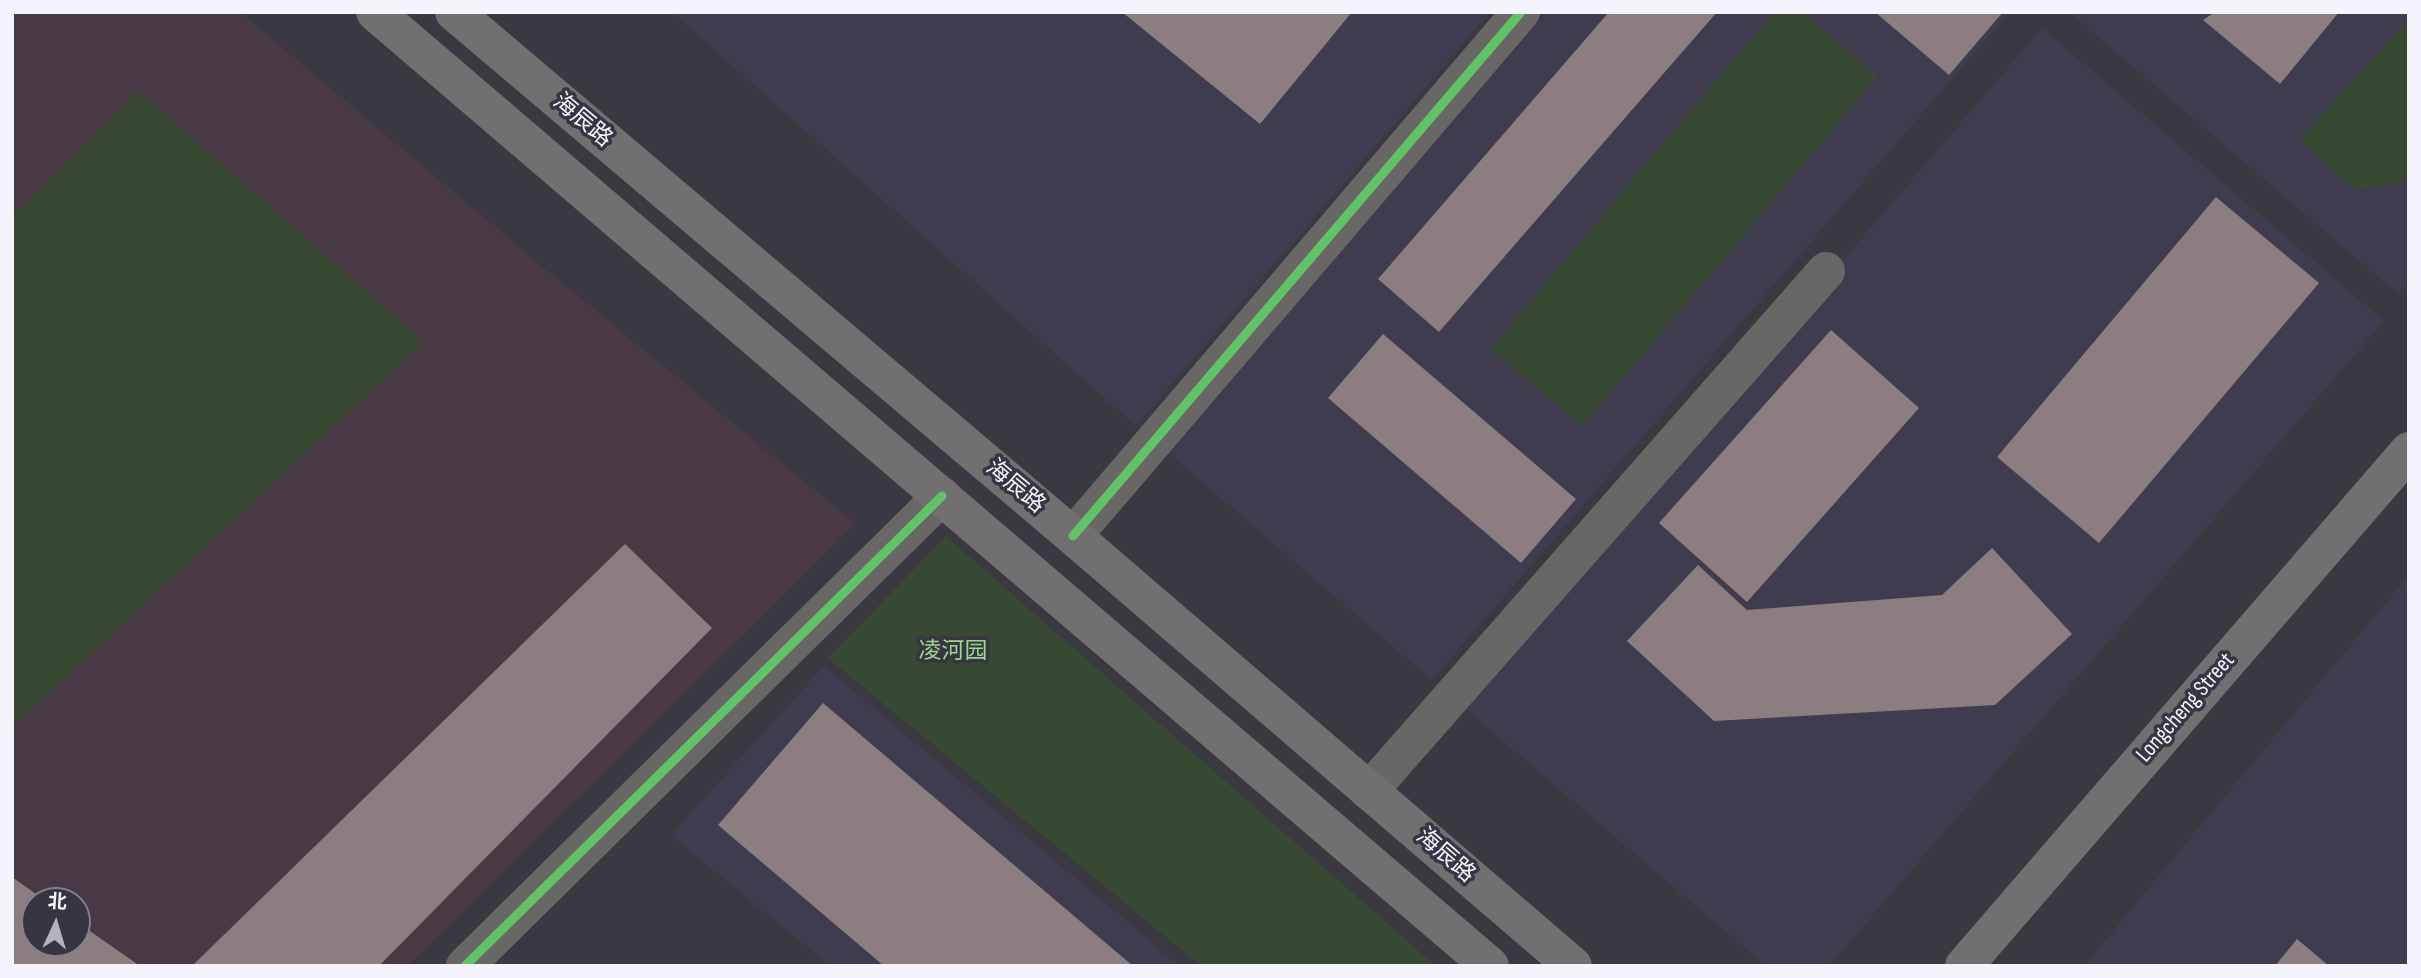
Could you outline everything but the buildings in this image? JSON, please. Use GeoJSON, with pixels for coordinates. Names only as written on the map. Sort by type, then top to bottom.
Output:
{"type":"FeatureCollection","features":[{"type":"Feature","properties":{"kind":"main road"},"geometry":{"type":"LineString","coordinates":[[375,12],[1490,966]]}},
{"type":"Feature","properties":{"kind":"main road","name":"海辰路"},"geometry":{"type":"LineString","coordinates":[[454,12],[1073,536],[1573,966]]}},
{"type":"Feature","properties":{"kind":"main road","name":"Longcheng Street"},"geometry":{"type":"LineString","coordinates":[[1964,966],[2409,451]]}},
{"type":"Feature","properties":{"kind":"street"},"geometry":{"type":"LineString","coordinates":[[1073,536],[1521,12]]}},
{"type":"Feature","properties":{"kind":"street"},"geometry":{"type":"LineString","coordinates":[[1369,791],[1826,271]]}},
{"type":"Feature","properties":{"kind":"street"},"geometry":{"type":"LineString","coordinates":[[464,966],[942,496]]}},
{"type":"Feature","properties":{"kind":"shaded area"},"geometry":{"type":"Polygon","coordinates":[[[12,12],[240,12],[537,262],[856,524],[408,966],[12,966],[12,12]]]}},
{"type":"Feature","properties":{"kind":"shaded area"},"geometry":{"type":"Polygon","coordinates":[[[672,12],[1490,12],[1136,426],[672,12]]]}},
{"type":"Feature","properties":{"kind":"shaded area"},"geometry":{"type":"Polygon","coordinates":[[[1547,12],[2010,12],[1432,680],[1167,452],[1547,12]]]}},
{"type":"Feature","properties":{"kind":"shaded area"},"geometry":{"type":"Polygon","coordinates":[[[2069,12],[2409,12],[2409,282],[2398,294],[2069,12]]]}},
{"type":"Feature","properties":{"kind":"shaded area"},"geometry":{"type":"Polygon","coordinates":[[[2042,28],[2384,321],[1830,965],[1766,966],[1461,705],[2042,28]]]}},
{"type":"Feature","properties":{"kind":"shaded area"},"geometry":{"type":"Polygon","coordinates":[[[2409,575],[2409,966],[2084,966],[2409,575]]]}},
{"type":"Feature","properties":{"kind":"shaded area"},"geometry":{"type":"Polygon","coordinates":[[[824,666],[1180,966],[830,966],[671,835],[824,666]]]}},
{"type":"Feature","properties":{"kind":"green space"},"geometry":{"type":"Polygon","coordinates":[[[1774,12],[1802,12],[1878,76],[1583,426],[1490,349],[1774,12]]]}},
{"type":"Feature","properties":{"kind":"green space"},"geometry":{"type":"Polygon","coordinates":[[[2409,19],[2409,174],[2401,182],[2356,190],[2300,140],[2409,19]]]}},
{"type":"Feature","properties":{"kind":"green space"},"geometry":{"type":"Polygon","coordinates":[[[139,91],[424,342],[12,728],[12,217],[139,91]]]}},
{"type":"Feature","properties":{"kind":"green space","name":"凌河园"},"geometry":{"type":"Polygon","coordinates":[[[946,536],[1436,966],[1201,966],[828,658],[946,536]]]}},
{"type":"Feature","properties":{"kind":"cycle path"},"geometry":{"type":"LineString","coordinates":[[1073,536],[1521,12]]}},
{"type":"Feature","properties":{"kind":"cycle path"},"geometry":{"type":"LineString","coordinates":[[465,966],[942,496]]}}]}
